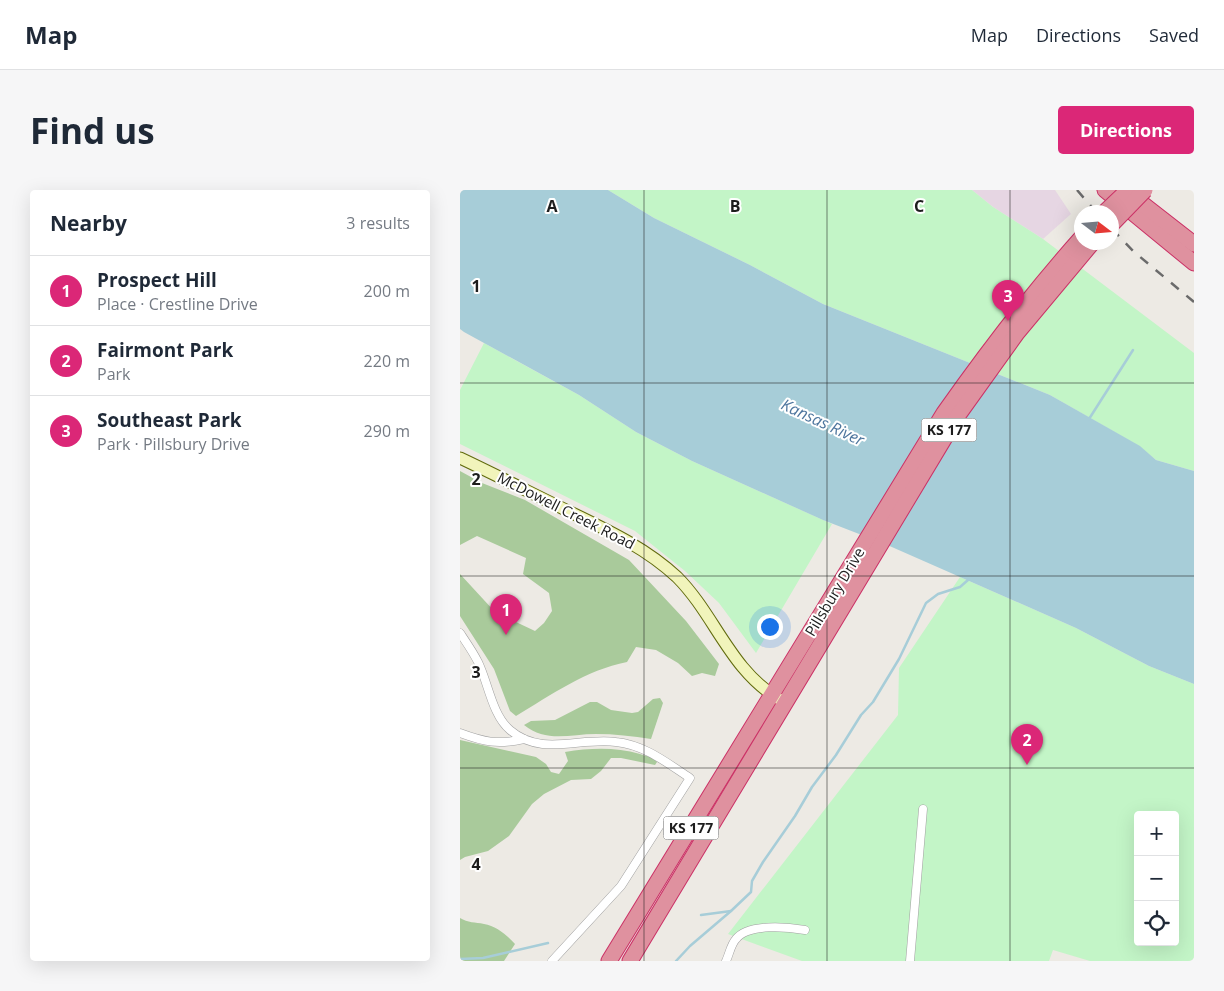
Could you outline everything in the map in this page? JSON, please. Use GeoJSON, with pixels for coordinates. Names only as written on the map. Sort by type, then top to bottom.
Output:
{"type":"FeatureCollection","features":[{"type":"Feature","properties":{"kind":"highway"},"geometry":{"type":"LineString","coordinates":[[1105,190],[1194,263]]}},
{"type":"Feature","properties":{"kind":"highway"},"geometry":{"type":"LineString","coordinates":[[1112,205],[1126,190],[1194,244]]}},
{"type":"Feature","properties":{"kind":"highway"},"geometry":{"type":"LineString","coordinates":[[1119,217],[1145,190]]}},
{"type":"Feature","properties":{"kind":"highway","name":"Pillsbury Drive"},"geometry":{"type":"LineString","coordinates":[[630,961],[786,703],[821,628],[944,413],[1033,293],[1074,246]]}},
{"type":"Feature","properties":{"kind":"highway","name":"Pillsbury Drive"},"geometry":{"type":"LineString","coordinates":[[609,961],[772,694],[821,628],[959,414],[1018,332],[1086,250]]}},
{"type":"Feature","properties":{"kind":"street","name":"McDowell Creek Road"},"geometry":{"type":"LineString","coordinates":[[460,458],[607,530],[632,543],[653,558],[676,576],[690,592],[746,672],[759,685],[786,703]]}},
{"type":"Feature","properties":{"kind":"street"},"geometry":{"type":"LineString","coordinates":[[460,633],[478,661],[496,710],[509,730],[524,739],[540,745],[560,745],[596,740],[618,742],[644,749],[690,778],[621,886],[552,961]]}},
{"type":"Feature","properties":{"kind":"street"},"geometry":{"type":"LineString","coordinates":[[460,733],[491,742],[507,743],[524,739]]}},
{"type":"Feature","properties":{"kind":"street"},"geometry":{"type":"LineString","coordinates":[[910,961],[923,809]]}},
{"type":"Feature","properties":{"kind":"street"},"geometry":{"type":"LineString","coordinates":[[726,961],[736,938],[747,932],[763,928],[805,930]]}},
{"type":"Feature","properties":{"kind":"shaded area"},"geometry":{"type":"Polygon","coordinates":[[[972,190],[1055,190],[1071,214],[1043,239],[993,207],[972,190]]]}},
{"type":"Feature","properties":{"kind":"green space"},"geometry":{"type":"Polygon","coordinates":[[[608,190],[972,190],[993,207],[1043,239],[1194,353],[1194,471],[1156,460],[1139,446],[1050,395],[823,304],[750,265],[654,218],[608,190]]]}},
{"type":"Feature","properties":{"kind":"green space"},"geometry":{"type":"Polygon","coordinates":[[[484,343],[579,395],[636,432],[692,461],[832,524],[756,653],[719,603],[685,571],[635,531],[460,444],[460,390],[484,343]]]}},
{"type":"Feature","properties":{"kind":"green space"},"geometry":{"type":"Polygon","coordinates":[[[460,471],[482,483],[525,500],[629,560],[686,621],[719,664],[715,676],[702,673],[692,676],[678,663],[656,650],[636,647],[627,662],[583,677],[516,716],[510,711],[494,669],[460,616],[460,574],[495,612],[535,631],[544,623],[552,611],[549,593],[523,574],[526,558],[477,536],[460,545],[460,471]]]}},
{"type":"Feature","properties":{"kind":"green space"},"geometry":{"type":"Polygon","coordinates":[[[960,577],[1076,628],[1149,666],[1194,684],[1194,961],[1090,961],[1053,950],[1049,961],[802,961],[728,934],[898,715],[899,668],[960,577]]]}},
{"type":"Feature","properties":{"kind":"green space"},"geometry":{"type":"Polygon","coordinates":[[[660,698],[663,703],[651,739],[603,734],[550,736],[532,731],[524,725],[531,721],[555,720],[590,702],[597,702],[611,710],[632,713],[638,712],[653,699],[660,698]]]}},
{"type":"Feature","properties":{"kind":"green space"},"geometry":{"type":"Polygon","coordinates":[[[460,740],[536,757],[546,764],[551,772],[559,774],[568,761],[565,752],[594,749],[621,750],[650,757],[657,762],[655,765],[621,758],[611,758],[601,771],[591,779],[571,780],[544,794],[532,804],[509,836],[488,851],[460,860],[460,740]]]}},
{"type":"Feature","properties":{"kind":"green space"},"geometry":{"type":"Polygon","coordinates":[[[460,918],[493,927],[501,931],[512,941],[515,944],[504,961],[460,961],[460,918]]]}},
{"type":"Feature","properties":{"kind":"water","name":"Kansas River"},"geometry":{"type":"Polygon","coordinates":[[[460,190],[608,190],[654,218],[750,265],[823,304],[1050,395],[1140,446],[1156,460],[1194,471],[1194,684],[1149,666],[1076,628],[885,544],[823,520],[692,461],[636,432],[579,395],[464,332],[460,329],[460,190]]]}},
{"type":"Feature","properties":{"kind":"waterway"},"geometry":{"type":"LineString","coordinates":[[1089,419],[1133,350]]}},
{"type":"Feature","properties":{"kind":"waterway"},"geometry":{"type":"LineString","coordinates":[[676,961],[690,946],[751,892],[752,881],[763,862],[861,715],[873,702],[899,659],[926,603],[938,594],[960,587],[968,580]]}},
{"type":"Feature","properties":{"kind":"waterway"},"geometry":{"type":"LineString","coordinates":[[701,915],[731,911]]}},
{"type":"Feature","properties":{"kind":"waterway"},"geometry":{"type":"LineString","coordinates":[[460,959],[483,958],[548,943]]}},
{"type":"Feature","properties":{"kind":"railway"},"geometry":{"type":"LineString","coordinates":[[1077,190],[1090,205]]}},
{"type":"Feature","properties":{"kind":"railway"},"geometry":{"type":"LineString","coordinates":[[1119,236],[1133,251],[1194,302]]}},
{"type":"Feature","properties":{"kind":"place","name":"Southeast Park"},"geometry":{"type":"Point","coordinates":[1008,321]}},
{"type":"Feature","properties":{"kind":"place","name":"Prospect Hill"},"geometry":{"type":"Point","coordinates":[506,635]}},
{"type":"Feature","properties":{"kind":"place","name":"Fairmont Park"},"geometry":{"type":"Point","coordinates":[1027,765]}}]}
